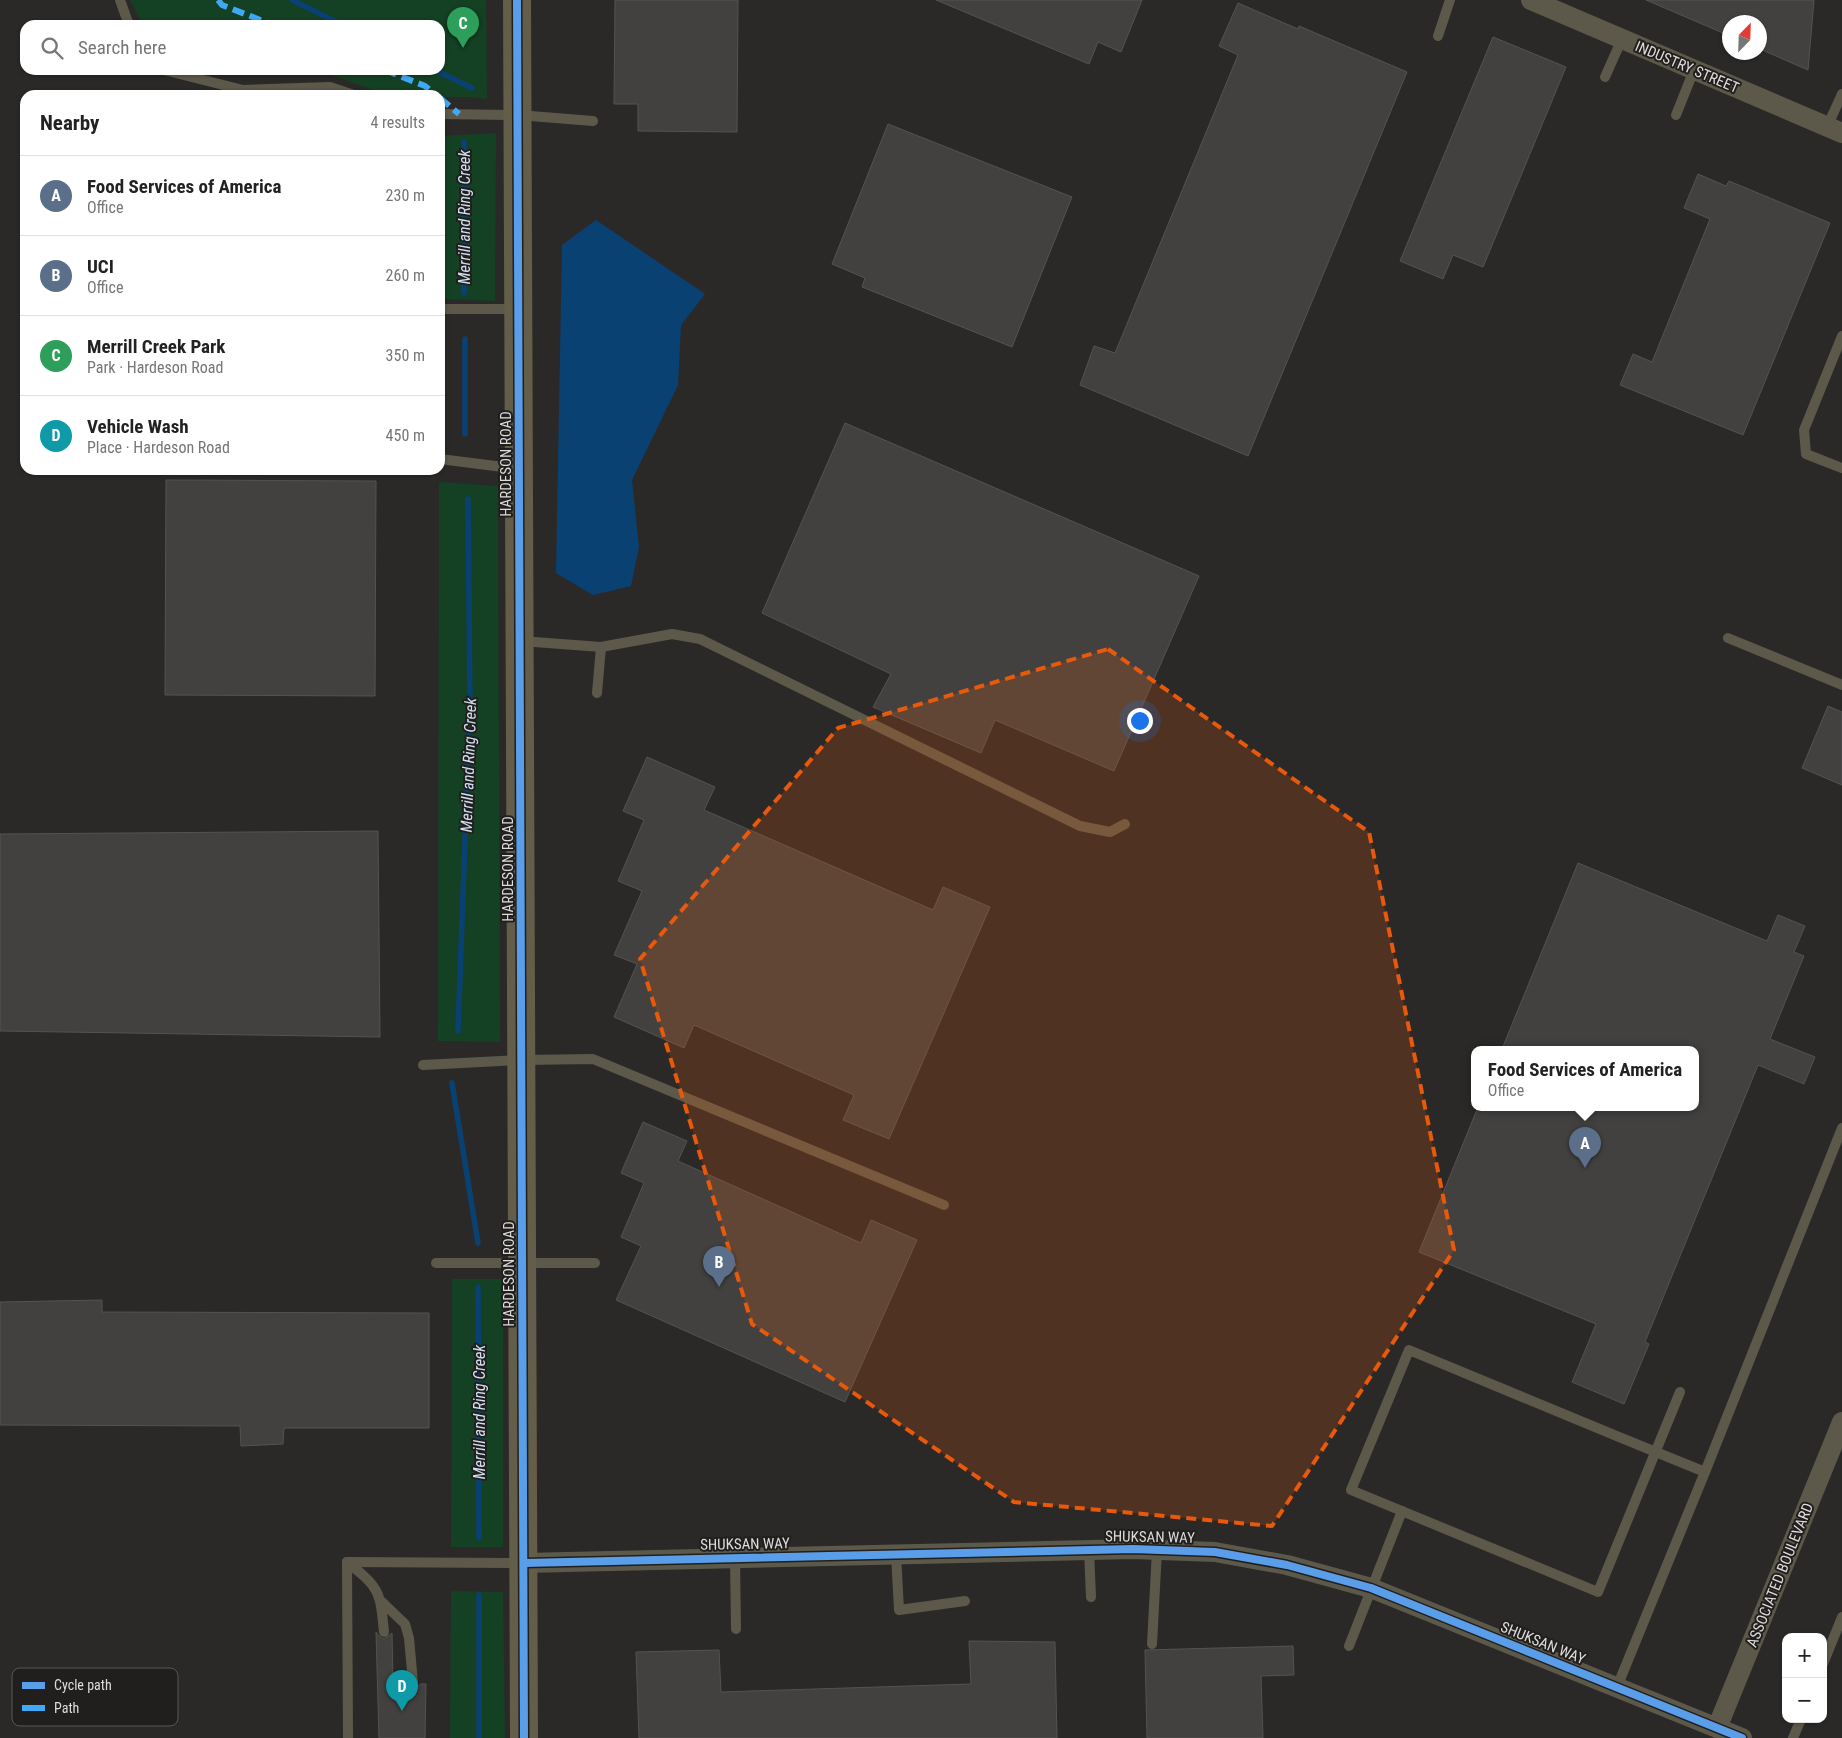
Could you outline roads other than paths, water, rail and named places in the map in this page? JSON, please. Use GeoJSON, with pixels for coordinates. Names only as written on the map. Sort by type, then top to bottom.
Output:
{"type":"FeatureCollection","features":[{"type":"Feature","properties":{"kind":"street","name":"HARDESON ROAD"},"geometry":{"type":"LineString","coordinates":[[517,0],[524,1738]]}},
{"type":"Feature","properties":{"kind":"street","name":"INDUSTRY STREET"},"geometry":{"type":"LineString","coordinates":[[1535,1],[1834,130]]}},
{"type":"Feature","properties":{"kind":"street","name":"ASSOCIATED BOULEVARD"},"geometry":{"type":"LineString","coordinates":[[1717,1728],[1842,1422]]}},
{"type":"Feature","properties":{"kind":"street","name":"SHUKSAN WAY"},"geometry":{"type":"LineString","coordinates":[[524,1563],[1089,1550],[1215,1552],[1287,1564],[1370,1588],[1742,1738]]}},
{"type":"Feature","properties":{"kind":"lane"},"geometry":{"type":"LineString","coordinates":[[120,0],[127,20]]}},
{"type":"Feature","properties":{"kind":"lane"},"geometry":{"type":"LineString","coordinates":[[1438,36],[1450,0]]}},
{"type":"Feature","properties":{"kind":"lane"},"geometry":{"type":"LineString","coordinates":[[1605,77],[1622,39]]}},
{"type":"Feature","properties":{"kind":"lane"},"geometry":{"type":"LineString","coordinates":[[1676,115],[1694,70]]}},
{"type":"Feature","properties":{"kind":"lane"},"geometry":{"type":"LineString","coordinates":[[184,75],[243,90],[330,87],[339,90]]}},
{"type":"Feature","properties":{"kind":"lane"},"geometry":{"type":"LineString","coordinates":[[1834,130],[1842,94]]}},
{"type":"Feature","properties":{"kind":"lane"},"geometry":{"type":"LineString","coordinates":[[445,114],[518,115],[593,121]]}},
{"type":"Feature","properties":{"kind":"lane"},"geometry":{"type":"LineString","coordinates":[[445,309],[519,309]]}},
{"type":"Feature","properties":{"kind":"lane"},"geometry":{"type":"LineString","coordinates":[[1842,336],[1804,430],[1806,454],[1842,468]]}},
{"type":"Feature","properties":{"kind":"lane"},"geometry":{"type":"LineString","coordinates":[[445,460],[520,470]]}},
{"type":"Feature","properties":{"kind":"lane"},"geometry":{"type":"LineString","coordinates":[[520,641],[601,647],[672,634],[700,639],[1080,826],[1110,832],[1125,824]]}},
{"type":"Feature","properties":{"kind":"lane"},"geometry":{"type":"LineString","coordinates":[[1728,638],[1842,684]]}},
{"type":"Feature","properties":{"kind":"lane"},"geometry":{"type":"LineString","coordinates":[[597,693],[601,647]]}},
{"type":"Feature","properties":{"kind":"lane"},"geometry":{"type":"LineString","coordinates":[[423,1065],[522,1060],[593,1059],[944,1205]]}},
{"type":"Feature","properties":{"kind":"lane"},"geometry":{"type":"LineString","coordinates":[[1616,1687],[1705,1472],[1842,1128]]}},
{"type":"Feature","properties":{"kind":"lane"},"geometry":{"type":"LineString","coordinates":[[436,1263],[595,1263]]}},
{"type":"Feature","properties":{"kind":"lane"},"geometry":{"type":"LineString","coordinates":[[1680,1392],[1656,1452],[1598,1592],[1351,1490],[1409,1350],[1656,1452],[1705,1472]]}},
{"type":"Feature","properties":{"kind":"lane"},"geometry":{"type":"LineString","coordinates":[[1349,1646],[1370,1588],[1402,1511]]}},
{"type":"Feature","properties":{"kind":"lane"},"geometry":{"type":"LineString","coordinates":[[1089,1550],[1091,1597]]}},
{"type":"Feature","properties":{"kind":"lane"},"geometry":{"type":"LineString","coordinates":[[1152,1644],[1157,1550]]}},
{"type":"Feature","properties":{"kind":"lane"},"geometry":{"type":"LineString","coordinates":[[896,1554],[900,1610],[965,1601]]}},
{"type":"Feature","properties":{"kind":"lane"},"geometry":{"type":"LineString","coordinates":[[735,1558],[736,1629]]}},
{"type":"Feature","properties":{"kind":"lane"},"geometry":{"type":"LineString","coordinates":[[347,1562],[524,1563]]}},
{"type":"Feature","properties":{"kind":"lane"},"geometry":{"type":"LineString","coordinates":[[347,1562],[369,1579],[381,1601],[405,1624],[409,1638],[413,1683]]}},
{"type":"Feature","properties":{"kind":"lane"},"geometry":{"type":"LineString","coordinates":[[347,1562],[348,1738]]}},
{"type":"Feature","properties":{"kind":"lane"},"geometry":{"type":"LineString","coordinates":[[381,1601],[384,1632]]}},
{"type":"Feature","properties":{"kind":"lane"},"geometry":{"type":"LineString","coordinates":[[1827,1654],[1842,1617]]}},
{"type":"Feature","properties":{"kind":"lane"},"geometry":{"type":"LineString","coordinates":[[1794,1738],[1800,1723]]}},
{"type":"Feature","properties":{"kind":"water"},"geometry":{"type":"Polygon","coordinates":[[[596,220],[705,294],[681,325],[678,385],[632,480],[639,547],[631,586],[593,595],[556,573],[562,245],[596,220]]]}},
{"type":"Feature","properties":{"kind":"waterway","name":"Merrill and Ring Creek"},"geometry":{"type":"LineString","coordinates":[[292,0],[333,20]]}},
{"type":"Feature","properties":{"kind":"waterway","name":"Merrill and Ring Creek"},"geometry":{"type":"LineString","coordinates":[[445,75],[472,88]]}},
{"type":"Feature","properties":{"kind":"waterway","name":"Merrill and Ring Creek"},"geometry":{"type":"LineString","coordinates":[[464,142],[464,293]]}},
{"type":"Feature","properties":{"kind":"waterway","name":"Merrill and Ring Creek"},"geometry":{"type":"LineString","coordinates":[[465,339],[465,434]]}},
{"type":"Feature","properties":{"kind":"waterway","name":"Merrill and Ring Creek"},"geometry":{"type":"LineString","coordinates":[[458,1031],[470,703],[468,499]]}},
{"type":"Feature","properties":{"kind":"waterway","name":"Merrill and Ring Creek"},"geometry":{"type":"LineString","coordinates":[[452,1083],[478,1243]]}},
{"type":"Feature","properties":{"kind":"waterway","name":"Merrill and Ring Creek"},"geometry":{"type":"LineString","coordinates":[[478,1287],[479,1538]]}},
{"type":"Feature","properties":{"kind":"waterway","name":"Merrill and Ring Creek"},"geometry":{"type":"LineString","coordinates":[[479,1595],[479,1738]]}},
{"type":"Feature","properties":{"kind":"place","name":"Merrill Creek Park"},"geometry":{"type":"Point","coordinates":[463,48]}},
{"type":"Feature","properties":{"kind":"place","name":"Food Services of America"},"geometry":{"type":"Point","coordinates":[1585,1168]}},
{"type":"Feature","properties":{"kind":"place","name":"UCI"},"geometry":{"type":"Point","coordinates":[719,1287]}},
{"type":"Feature","properties":{"kind":"place","name":"Vehicle Wash"},"geometry":{"type":"Point","coordinates":[402,1711]}}]}
